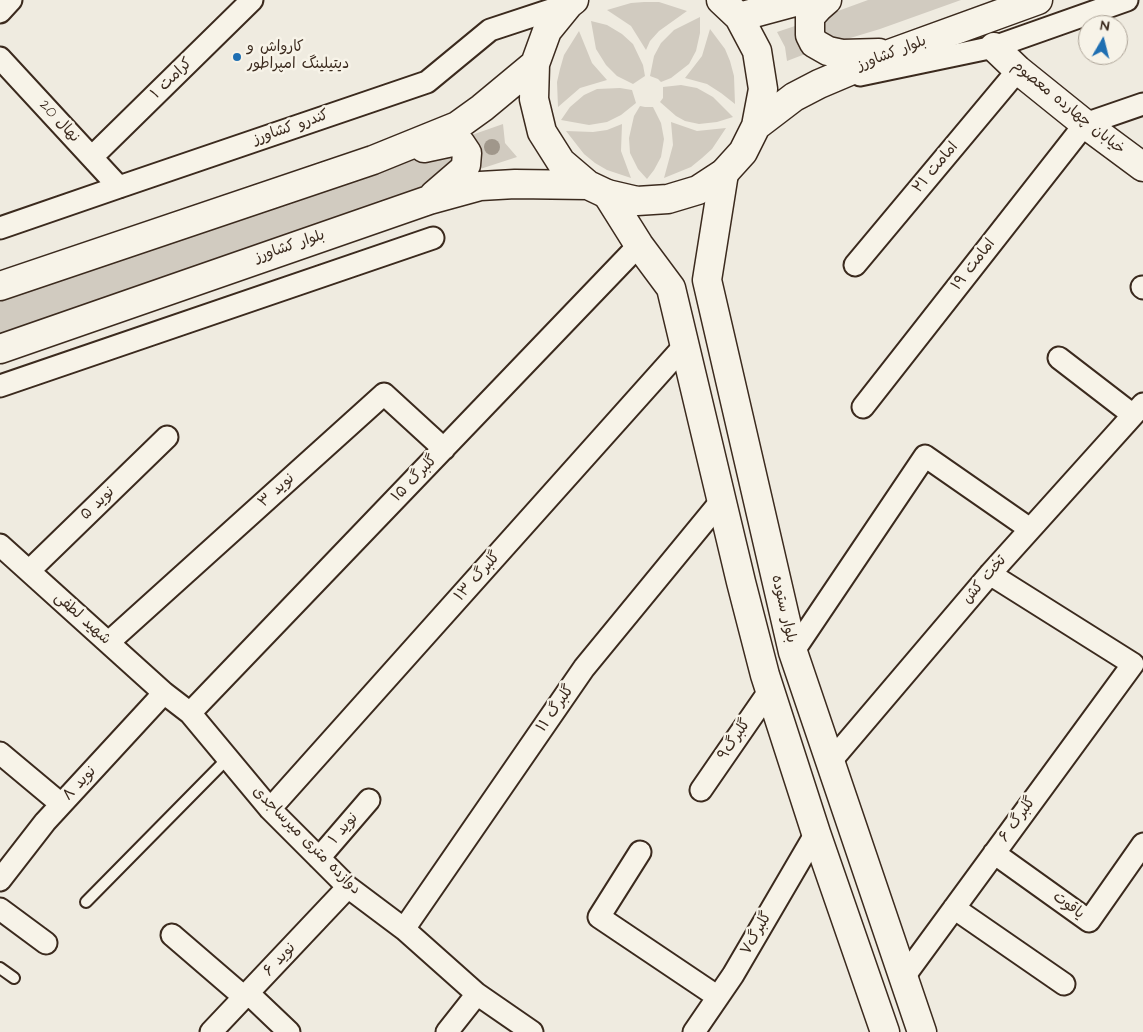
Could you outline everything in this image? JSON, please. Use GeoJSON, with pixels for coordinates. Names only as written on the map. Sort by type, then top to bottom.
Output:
{"type":"FeatureCollection","features":[{"type":"Feature","properties":{"kind":"main road"},"geometry":{"type":"LineString","coordinates":[[598,189],[638,201],[668,199],[698,190],[724,172],[743,152],[756,126],[763,88],[757,51],[730,8],[802,0]]}},
{"type":"Feature","properties":{"kind":"main road"},"geometry":{"type":"LineString","coordinates":[[827,0],[818,6],[810,17],[810,35],[814,44],[828,51],[842,54],[892,53]]}},
{"type":"Feature","properties":{"kind":"main road","name":"بلوار کشاورز"},"geometry":{"type":"LineString","coordinates":[[756,126],[794,97],[819,84],[892,53],[1038,0]]}},
{"type":"Feature","properties":{"kind":"main road"},"geometry":{"type":"LineString","coordinates":[[571,2],[547,31],[535,64],[534,98],[542,132],[561,162],[598,189],[671,288],[741,582],[770,690],[878,1026]]}},
{"type":"Feature","properties":{"kind":"main road","name":"خیابان چهارده معصوم"},"geometry":{"type":"LineString","coordinates":[[994,47],[1018,70],[1085,124],[1143,167]]}},
{"type":"Feature","properties":{"kind":"main road"},"geometry":{"type":"LineString","coordinates":[[0,286],[372,160],[457,126],[535,64]]}},
{"type":"Feature","properties":{"kind":"main road"},"geometry":{"type":"LineString","coordinates":[[372,160],[439,144],[452,142],[461,144],[467,153],[466,165],[455,178],[429,200]]}},
{"type":"Feature","properties":{"kind":"main road","name":"بلوار ستوده"},"geometry":{"type":"LineString","coordinates":[[724,172],[707,280],[793,652],[922,1032]]}},
{"type":"Feature","properties":{"kind":"main road","name":"بلوار کشاورز"},"geometry":{"type":"LineString","coordinates":[[0,349],[429,200],[480,186],[515,184],[598,189]]}},
{"type":"Feature","properties":{"kind":"street"},"geometry":{"type":"LineString","coordinates":[[0,12],[11,0]]}},
{"type":"Feature","properties":{"kind":"street","name":"کرامت ۱"},"geometry":{"type":"LineString","coordinates":[[92,157],[252,0]]}},
{"type":"Feature","properties":{"kind":"street"},"geometry":{"type":"LineString","coordinates":[[819,84],[994,47],[1127,0]]}},
{"type":"Feature","properties":{"kind":"street","name":"کندرو کشاورز"},"geometry":{"type":"LineString","coordinates":[[0,228],[118,186],[427,82],[490,30],[571,2]]}},
{"type":"Feature","properties":{"kind":"street","name":"نهال 20"},"geometry":{"type":"LineString","coordinates":[[0,58],[118,186]]}},
{"type":"Feature","properties":{"kind":"street","name":"امامت ۲۱"},"geometry":{"type":"LineString","coordinates":[[855,265],[1018,70]]}},
{"type":"Feature","properties":{"kind":"street"},"geometry":{"type":"LineString","coordinates":[[1085,124],[1143,104]]}},
{"type":"Feature","properties":{"kind":"street","name":"امامت ۱۹"},"geometry":{"type":"LineString","coordinates":[[863,407],[1085,124]]}},
{"type":"Feature","properties":{"kind":"street"},"geometry":{"type":"LineString","coordinates":[[0,386],[433,238]]}},
{"type":"Feature","properties":{"kind":"street","name":"گلبرگ ۱۵"},"geometry":{"type":"LineString","coordinates":[[190,713],[639,245]]}},
{"type":"Feature","properties":{"kind":"street","name":"گلبرگ ۱۳"},"geometry":{"type":"LineString","coordinates":[[270,809],[685,345]]}},
{"type":"Feature","properties":{"kind":"street"},"geometry":{"type":"LineString","coordinates":[[1059,358],[1138,410]]}},
{"type":"Feature","properties":{"kind":"street","name":"نوید ۳"},"geometry":{"type":"LineString","coordinates":[[109,642],[384,394],[444,449]]}},
{"type":"Feature","properties":{"kind":"street","name":"تخت کش"},"geometry":{"type":"LineString","coordinates":[[831,761],[990,574],[1138,410]]}},
{"type":"Feature","properties":{"kind":"street","name":"نوید ۵"},"geometry":{"type":"LineString","coordinates":[[29,571],[167,437]]}},
{"type":"Feature","properties":{"kind":"street"},"geometry":{"type":"LineString","coordinates":[[793,652],[925,456],[1030,529]]}},
{"type":"Feature","properties":{"kind":"street","name":"گلبرگ ۱۱"},"geometry":{"type":"LineString","coordinates":[[404,929],[584,668],[722,500]]}},
{"type":"Feature","properties":{"kind":"street","name":"شهید لطفی"},"geometry":{"type":"LineString","coordinates":[[0,545],[164,693]]}},
{"type":"Feature","properties":{"kind":"street","name":"گلبرگ ۶"},"geometry":{"type":"LineString","coordinates":[[904,978],[1133,664],[990,574]]}},
{"type":"Feature","properties":{"kind":"street","name":"گلبرگ۹"},"geometry":{"type":"LineString","coordinates":[[701,790],[770,690]]}},
{"type":"Feature","properties":{"kind":"street","name":"دوازده متری میرساجدی"},"geometry":{"type":"LineString","coordinates":[[164,693],[190,713],[270,809],[348,887],[404,929],[476,994],[532,1032]]}},
{"type":"Feature","properties":{"kind":"street","name":"نوید ۸"},"geometry":{"type":"LineString","coordinates":[[0,880],[45,822],[164,693]]}},
{"type":"Feature","properties":{"kind":"street"},"geometry":{"type":"LineString","coordinates":[[0,753],[62,804]]}},
{"type":"Feature","properties":{"kind":"street","name":"نوید ۱"},"geometry":{"type":"LineString","coordinates":[[319,858],[369,800]]}},
{"type":"Feature","properties":{"kind":"street","name":"گلبرگ۷"},"geometry":{"type":"LineString","coordinates":[[694,1032],[748,950],[816,833]]}},
{"type":"Feature","properties":{"kind":"street","name":"یاقوت"},"geometry":{"type":"LineString","coordinates":[[994,853],[1089,922],[1143,844]]}},
{"type":"Feature","properties":{"kind":"street"},"geometry":{"type":"LineString","coordinates":[[640,852],[599,917],[718,997]]}},
{"type":"Feature","properties":{"kind":"street","name":"نوید ۶"},"geometry":{"type":"LineString","coordinates":[[211,1032],[348,887]]}},
{"type":"Feature","properties":{"kind":"street"},"geometry":{"type":"LineString","coordinates":[[954,908],[1064,984]]}},
{"type":"Feature","properties":{"kind":"street"},"geometry":{"type":"LineString","coordinates":[[0,909],[46,943]]}},
{"type":"Feature","properties":{"kind":"street"},"geometry":{"type":"LineString","coordinates":[[172,935],[289,1032]]}},
{"type":"Feature","properties":{"kind":"street"},"geometry":{"type":"LineString","coordinates":[[447,1032],[476,994]]}},
{"type":"Feature","properties":{"kind":"lane"},"geometry":{"type":"LineString","coordinates":[[86,902],[228,758]]}},
{"type":"Feature","properties":{"kind":"lane"},"geometry":{"type":"LineString","coordinates":[[0,968],[14,978]]}},
{"type":"Feature","properties":{"kind":"shaded area"},"geometry":{"type":"Polygon","coordinates":[[[868,0],[961,0],[880,29],[837,42],[827,43],[817,22],[827,15],[868,0]]]}},
{"type":"Feature","properties":{"kind":"shaded area"},"geometry":{"type":"Polygon","coordinates":[[[659,2],[687,11],[659,31],[650,41],[646,50],[631,26],[607,10],[631,3],[659,2]]]}},
{"type":"Feature","properties":{"kind":"shaded area"},"geometry":{"type":"Polygon","coordinates":[[[700,17],[700,33],[696,51],[689,64],[671,78],[661,82],[650,76],[654,56],[661,43],[674,30],[700,17]]]}},
{"type":"Feature","properties":{"kind":"shaded area"},"geometry":{"type":"Polygon","coordinates":[[[591,21],[607,25],[622,34],[633,44],[643,65],[645,76],[633,84],[617,76],[606,65],[596,49],[591,21]]]}},
{"type":"Feature","properties":{"kind":"shaded area"},"geometry":{"type":"Polygon","coordinates":[[[801,24],[813,51],[787,61],[785,47],[777,32],[801,24]]]}},
{"type":"Feature","properties":{"kind":"shaded area"},"geometry":{"type":"Polygon","coordinates":[[[710,29],[725,49],[730,61],[734,76],[735,104],[707,84],[685,78],[702,56],[710,29]]]}},
{"type":"Feature","properties":{"kind":"shaded area"},"geometry":{"type":"Polygon","coordinates":[[[579,31],[592,63],[607,80],[580,88],[558,107],[557,82],[560,69],[564,55],[579,31]]]}},
{"type":"Feature","properties":{"kind":"shaded area"},"geometry":{"type":"Polygon","coordinates":[[[681,85],[697,88],[713,97],[733,117],[717,122],[699,124],[685,121],[676,116],[660,102],[663,98],[663,87],[681,85]]]}},
{"type":"Feature","properties":{"kind":"shaded area"},"geometry":{"type":"Polygon","coordinates":[[[620,88],[632,90],[636,103],[621,115],[607,122],[589,125],[561,120],[570,107],[584,95],[597,89],[620,88]]]}},
{"type":"Feature","properties":{"kind":"shaded area"},"geometry":{"type":"Polygon","coordinates":[[[640,106],[653,107],[661,123],[664,139],[661,157],[647,179],[638,169],[630,153],[629,138],[634,116],[640,106]]]}},
{"type":"Feature","properties":{"kind":"shaded area"},"geometry":{"type":"Polygon","coordinates":[[[671,122],[697,131],[726,128],[712,149],[691,167],[664,178],[673,145],[671,122]]]}},
{"type":"Feature","properties":{"kind":"shaded area"},"geometry":{"type":"Polygon","coordinates":[[[503,124],[505,143],[517,157],[474,171],[466,137],[503,124]]]}},
{"type":"Feature","properties":{"kind":"shaded area"},"geometry":{"type":"Polygon","coordinates":[[[622,124],[621,151],[631,178],[607,170],[595,163],[584,154],[566,131],[593,132],[607,130],[622,124]]]}},
{"type":"Feature","properties":{"kind":"shaded area"},"geometry":{"type":"Polygon","coordinates":[[[445,152],[452,153],[457,159],[436,184],[387,204],[0,334],[0,301],[390,165],[445,152]]]}},
{"type":"Feature","properties":{"kind":"place","name":"کارواش و دیتیلینگ امپراطور"},"geometry":{"type":"Point","coordinates":[237,57]}}]}
